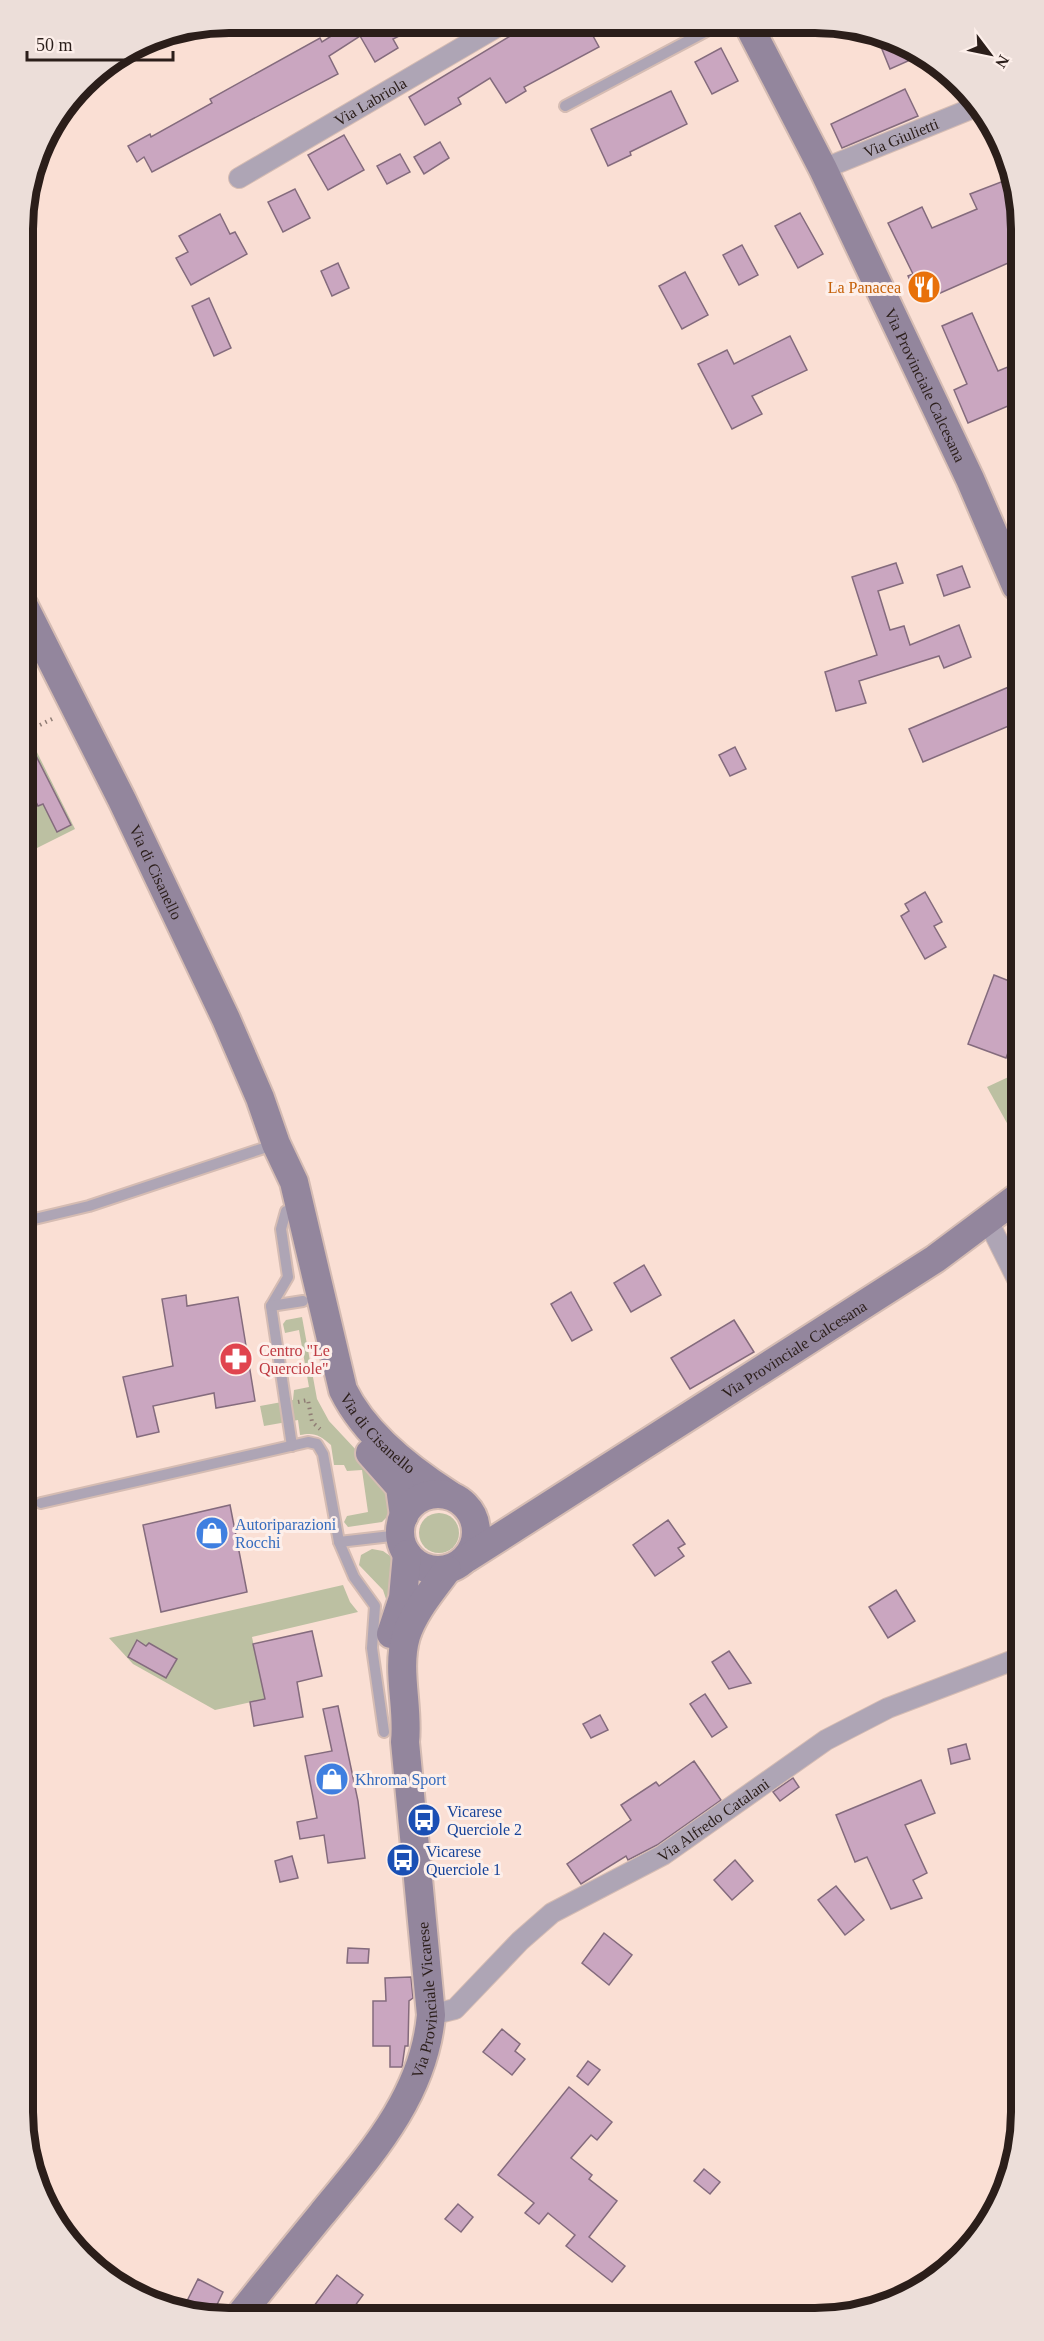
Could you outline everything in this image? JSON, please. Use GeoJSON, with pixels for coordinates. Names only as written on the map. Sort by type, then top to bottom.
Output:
{"type":"FeatureCollection","features":[{"type":"Feature","properties":{"kind":"main road","name":"Via Provinciale Calcesana"},"geometry":{"type":"LineString","coordinates":[[753,33],[823,169],[974,488],[1011,574]]}},
{"type":"Feature","properties":{"kind":"main road","name":"Via di Cisanello"},"geometry":{"type":"LineString","coordinates":[[33,624],[127,810],[226,1019],[260,1098],[276,1144],[294,1182],[313,1305],[310,1340],[327,1398],[345,1426],[398,1484],[403,1495],[403,1598],[389,1650],[397,1719],[395,1737]]}},
{"type":"Feature","properties":{"kind":"main road","name":"Via di Cisanello"},"geometry":{"type":"LineString","coordinates":[[276,1144],[286,1212],[313,1305],[339,1378],[353,1409],[390,1449],[460,1503]]}},
{"type":"Feature","properties":{"kind":"main road","name":"Via Provinciale Calcesana"},"geometry":{"type":"LineString","coordinates":[[457,1564],[544,1510],[565,1493],[889,1290],[1011,1203]]}},
{"type":"Feature","properties":{"kind":"main road","name":"Via Provinciale Calcesana"},"geometry":{"type":"LineString","coordinates":[[460,1503],[506,1515],[565,1493]]}},
{"type":"Feature","properties":{"kind":"main road"},"geometry":{"type":"LineString","coordinates":[[427,1495],[460,1503],[477,1536],[457,1564],[425,1569],[403,1535],[416,1501],[427,1495]]}},
{"type":"Feature","properties":{"kind":"main road","name":"Via Provinciale Vicarese"},"geometry":{"type":"LineString","coordinates":[[246,2308],[390,2128],[419,2072],[429,2035],[431,2015],[395,1737],[407,1722],[403,1664],[406,1637],[418,1611],[457,1564]]}},
{"type":"Feature","properties":{"kind":"street","name":"Via Labriola"},"geometry":{"type":"LineString","coordinates":[[239,178],[481,33]]}},
{"type":"Feature","properties":{"kind":"street","name":"Via Giulietti"},"geometry":{"type":"LineString","coordinates":[[823,169],[970,109]]}},
{"type":"Feature","properties":{"kind":"street"},"geometry":{"type":"LineString","coordinates":[[988,1221],[1011,1267]]}},
{"type":"Feature","properties":{"kind":"street","name":"Via Alfredo Catalani"},"geometry":{"type":"LineString","coordinates":[[431,2015],[455,2009],[520,1941],[552,1913],[663,1855],[826,1740],[888,1708],[1011,1661]]}},
{"type":"Feature","properties":{"kind":"lane"},"geometry":{"type":"LineString","coordinates":[[565,106],[703,33]]}},
{"type":"Feature","properties":{"kind":"lane"},"geometry":{"type":"LineString","coordinates":[[33,1219],[89,1206],[276,1144]]}},
{"type":"Feature","properties":{"kind":"lane"},"geometry":{"type":"LineString","coordinates":[[286,1212],[281,1229],[288,1277],[271,1306],[292,1446]]}},
{"type":"Feature","properties":{"kind":"lane"},"geometry":{"type":"LineString","coordinates":[[271,1306],[313,1305]]}},
{"type":"Feature","properties":{"kind":"lane"},"geometry":{"type":"LineString","coordinates":[[41,1503],[310,1442],[322,1450],[339,1542],[354,1577],[375,1606],[372,1648],[395,1737]]}},
{"type":"Feature","properties":{"kind":"lane"},"geometry":{"type":"LineString","coordinates":[[339,1542],[403,1535]]}},
{"type":"Feature","properties":{"kind":"green space"},"geometry":{"type":"Polygon","coordinates":[[[33,744],[75,829],[33,850],[33,744]]]}},
{"type":"Feature","properties":{"kind":"green space"},"geometry":{"type":"Polygon","coordinates":[[[1011,1076],[1011,1130],[987,1087],[1011,1076]]]}},
{"type":"Feature","properties":{"kind":"green space"},"geometry":{"type":"Polygon","coordinates":[[[302,1317],[317,1399],[329,1421],[386,1482],[390,1514],[382,1522],[348,1527],[344,1522],[347,1516],[368,1512],[362,1470],[347,1471],[344,1465],[334,1465],[331,1445],[313,1434],[300,1435],[298,1420],[264,1426],[260,1406],[293,1400],[294,1390],[309,1387],[299,1330],[285,1333],[283,1324],[286,1320],[302,1317]]]}},
{"type":"Feature","properties":{"kind":"green space"},"geometry":{"type":"Polygon","coordinates":[[[439,1513],[447,1514],[453,1519],[458,1525],[458,1541],[453,1547],[447,1552],[439,1553],[431,1552],[425,1547],[420,1541],[419,1533],[420,1525],[425,1519],[431,1514],[439,1513]]]}},
{"type":"Feature","properties":{"kind":"green space"},"geometry":{"type":"Polygon","coordinates":[[[372,1549],[383,1551],[393,1558],[388,1605],[383,1590],[359,1565],[361,1555],[372,1549]]]}},
{"type":"Feature","properties":{"kind":"green space"},"geometry":{"type":"Polygon","coordinates":[[[343,1585],[350,1602],[358,1612],[252,1637],[265,1699],[215,1710],[133,1664],[109,1638],[343,1585]]]}},
{"type":"Feature","properties":{"kind":"building"},"geometry":{"type":"Polygon","coordinates":[[[336,33],[405,33],[393,39],[398,48],[375,62],[360,36],[329,56],[338,74],[152,172],[144,157],[137,162],[128,146],[150,134],[151,137],[212,103],[210,99],[320,38],[322,42],[336,33]]]}},
{"type":"Feature","properties":{"kind":"building"},"geometry":{"type":"Polygon","coordinates":[[[515,33],[591,33],[599,47],[524,87],[526,91],[506,103],[490,78],[458,98],[461,104],[425,125],[409,97],[515,33]]]}},
{"type":"Feature","properties":{"kind":"building"},"geometry":{"type":"Polygon","coordinates":[[[880,44],[912,59],[890,69],[880,44]]]}},
{"type":"Feature","properties":{"kind":"building"},"geometry":{"type":"Polygon","coordinates":[[[721,48],[738,81],[712,94],[695,62],[721,48]]]}},
{"type":"Feature","properties":{"kind":"building"},"geometry":{"type":"Polygon","coordinates":[[[905,89],[918,116],[842,148],[831,124],[905,89]]]}},
{"type":"Feature","properties":{"kind":"building"},"geometry":{"type":"Polygon","coordinates":[[[671,91],[687,124],[630,152],[631,155],[608,166],[591,129],[671,91]]]}},
{"type":"Feature","properties":{"kind":"building"},"geometry":{"type":"Polygon","coordinates":[[[344,135],[364,170],[328,190],[308,155],[344,135]]]}},
{"type":"Feature","properties":{"kind":"building"},"geometry":{"type":"Polygon","coordinates":[[[440,142],[449,158],[424,174],[414,157],[440,142]]]}},
{"type":"Feature","properties":{"kind":"building"},"geometry":{"type":"Polygon","coordinates":[[[400,154],[410,172],[387,184],[377,166],[400,154]]]}},
{"type":"Feature","properties":{"kind":"building"},"geometry":{"type":"Polygon","coordinates":[[[1005,181],[1009,203],[1011,262],[920,302],[908,276],[913,274],[888,223],[922,207],[932,228],[977,209],[970,194],[1005,181]]]}},
{"type":"Feature","properties":{"kind":"building"},"geometry":{"type":"Polygon","coordinates":[[[295,189],[310,218],[283,232],[268,202],[295,189]]]}},
{"type":"Feature","properties":{"kind":"building"},"geometry":{"type":"Polygon","coordinates":[[[800,213],[823,254],[798,268],[775,226],[800,213]]]}},
{"type":"Feature","properties":{"kind":"building"},"geometry":{"type":"Polygon","coordinates":[[[220,214],[230,234],[235,232],[247,254],[191,285],[176,258],[188,252],[179,236],[220,214]]]}},
{"type":"Feature","properties":{"kind":"building"},"geometry":{"type":"Polygon","coordinates":[[[742,245],[758,275],[739,285],[723,255],[742,245]]]}},
{"type":"Feature","properties":{"kind":"building"},"geometry":{"type":"Polygon","coordinates":[[[338,263],[349,288],[332,296],[321,271],[338,263]]]}},
{"type":"Feature","properties":{"kind":"building"},"geometry":{"type":"Polygon","coordinates":[[[685,272],[708,315],[682,329],[659,286],[685,272]]]}},
{"type":"Feature","properties":{"kind":"building"},"geometry":{"type":"Polygon","coordinates":[[[209,298],[231,348],[214,356],[192,306],[209,298]]]}},
{"type":"Feature","properties":{"kind":"building"},"geometry":{"type":"Polygon","coordinates":[[[972,313],[998,371],[1011,366],[1011,405],[968,423],[954,390],[967,384],[942,326],[972,313]]]}},
{"type":"Feature","properties":{"kind":"building"},"geometry":{"type":"Polygon","coordinates":[[[790,336],[807,370],[752,396],[762,414],[732,429],[698,364],[727,350],[734,364],[790,336]]]}},
{"type":"Feature","properties":{"kind":"building"},"geometry":{"type":"Polygon","coordinates":[[[896,563],[903,583],[878,591],[890,630],[904,626],[910,645],[959,625],[971,657],[944,668],[939,656],[859,681],[866,703],[836,711],[825,672],[877,655],[852,577],[896,563]]]}},
{"type":"Feature","properties":{"kind":"building"},"geometry":{"type":"Polygon","coordinates":[[[962,566],[970,587],[944,596],[937,575],[962,566]]]}},
{"type":"Feature","properties":{"kind":"building"},"geometry":{"type":"Polygon","coordinates":[[[1011,686],[1011,725],[923,762],[909,729],[1011,686]]]}},
{"type":"Feature","properties":{"kind":"building"},"geometry":{"type":"Polygon","coordinates":[[[735,747],[746,769],[730,776],[719,755],[735,747]]]}},
{"type":"Feature","properties":{"kind":"building"},"geometry":{"type":"Polygon","coordinates":[[[33,750],[71,825],[57,832],[43,804],[38,806],[33,796],[33,750]]]}},
{"type":"Feature","properties":{"kind":"building"},"geometry":{"type":"Polygon","coordinates":[[[925,892],[942,922],[934,926],[946,947],[925,959],[901,916],[909,911],[905,904],[925,892]]]}},
{"type":"Feature","properties":{"kind":"building"},"geometry":{"type":"Polygon","coordinates":[[[994,975],[1011,982],[1011,1044],[1006,1058],[968,1044],[994,975]]]}},
{"type":"Feature","properties":{"kind":"building"},"geometry":{"type":"Polygon","coordinates":[[[644,1265],[661,1295],[631,1312],[614,1283],[644,1265]]]}},
{"type":"Feature","properties":{"kind":"building"},"geometry":{"type":"Polygon","coordinates":[[[571,1292],[592,1330],[572,1341],[551,1304],[571,1292]]]}},
{"type":"Feature","properties":{"kind":"building"},"geometry":{"type":"Polygon","coordinates":[[[186,1295],[187,1306],[238,1297],[255,1401],[216,1408],[214,1393],[153,1406],[159,1432],[137,1437],[123,1377],[173,1366],[162,1299],[186,1295]]]}},
{"type":"Feature","properties":{"kind":"building"},"geometry":{"type":"Polygon","coordinates":[[[734,1320],[754,1352],[690,1389],[671,1358],[734,1320]]]}},
{"type":"Feature","properties":{"kind":"building"},"geometry":{"type":"Polygon","coordinates":[[[230,1505],[247,1592],[161,1612],[143,1525],[230,1505]]]}},
{"type":"Feature","properties":{"kind":"building"},"geometry":{"type":"Polygon","coordinates":[[[668,1520],[685,1544],[678,1548],[684,1556],[655,1576],[633,1545],[668,1520]]]}},
{"type":"Feature","properties":{"kind":"building"},"geometry":{"type":"Polygon","coordinates":[[[896,1590],[915,1621],[888,1638],[869,1607],[896,1590]]]}},
{"type":"Feature","properties":{"kind":"building"},"geometry":{"type":"Polygon","coordinates":[[[312,1631],[322,1676],[297,1682],[303,1717],[254,1726],[250,1702],[265,1699],[253,1644],[312,1631]]]}},
{"type":"Feature","properties":{"kind":"building"},"geometry":{"type":"Polygon","coordinates":[[[137,1640],[146,1646],[149,1643],[177,1659],[166,1678],[128,1657],[137,1640]]]}},
{"type":"Feature","properties":{"kind":"building"},"geometry":{"type":"Polygon","coordinates":[[[729,1651],[751,1683],[729,1689],[712,1662],[729,1651]]]}},
{"type":"Feature","properties":{"kind":"building"},"geometry":{"type":"Polygon","coordinates":[[[705,1694],[727,1727],[712,1737],[690,1704],[705,1694]]]}},
{"type":"Feature","properties":{"kind":"building"},"geometry":{"type":"Polygon","coordinates":[[[338,1706],[358,1801],[365,1858],[328,1863],[324,1835],[300,1839],[297,1822],[317,1818],[305,1756],[332,1751],[323,1709],[338,1706]]]}},
{"type":"Feature","properties":{"kind":"building"},"geometry":{"type":"Polygon","coordinates":[[[600,1715],[608,1730],[591,1738],[583,1724],[600,1715]]]}},
{"type":"Feature","properties":{"kind":"building"},"geometry":{"type":"Polygon","coordinates":[[[966,1744],[970,1759],[951,1764],[948,1749],[966,1744]]]}},
{"type":"Feature","properties":{"kind":"building"},"geometry":{"type":"Polygon","coordinates":[[[694,1761],[721,1800],[657,1845],[628,1860],[626,1856],[581,1884],[567,1864],[631,1820],[621,1805],[656,1782],[659,1786],[694,1761]]]}},
{"type":"Feature","properties":{"kind":"building"},"geometry":{"type":"Polygon","coordinates":[[[793,1778],[799,1787],[780,1801],[773,1792],[793,1778]]]}},
{"type":"Feature","properties":{"kind":"building"},"geometry":{"type":"Polygon","coordinates":[[[921,1780],[935,1813],[905,1825],[927,1873],[913,1880],[922,1898],[891,1909],[867,1857],[855,1862],[836,1815],[921,1780]]]}},
{"type":"Feature","properties":{"kind":"building"},"geometry":{"type":"Polygon","coordinates":[[[292,1856],[298,1878],[280,1882],[275,1861],[292,1856]]]}},
{"type":"Feature","properties":{"kind":"building"},"geometry":{"type":"Polygon","coordinates":[[[735,1860],[753,1881],[732,1900],[714,1880],[735,1860]]]}},
{"type":"Feature","properties":{"kind":"building"},"geometry":{"type":"Polygon","coordinates":[[[836,1886],[864,1920],[845,1935],[818,1900],[836,1886]]]}},
{"type":"Feature","properties":{"kind":"building"},"geometry":{"type":"Polygon","coordinates":[[[604,1933],[632,1955],[609,1985],[582,1963],[604,1933]]]}},
{"type":"Feature","properties":{"kind":"building"},"geometry":{"type":"Polygon","coordinates":[[[348,1948],[369,1949],[368,1963],[347,1963],[348,1948]]]}},
{"type":"Feature","properties":{"kind":"building"},"geometry":{"type":"Polygon","coordinates":[[[411,1977],[413,1998],[409,2001],[408,2046],[405,2046],[402,2067],[390,2067],[390,2046],[373,2046],[373,2001],[386,2001],[385,1978],[411,1977]]]}},
{"type":"Feature","properties":{"kind":"building"},"geometry":{"type":"Polygon","coordinates":[[[502,2029],[520,2044],[515,2051],[525,2059],[512,2075],[483,2052],[502,2029]]]}},
{"type":"Feature","properties":{"kind":"building"},"geometry":{"type":"Polygon","coordinates":[[[588,2061],[600,2070],[588,2085],[577,2076],[588,2061]]]}},
{"type":"Feature","properties":{"kind":"building"},"geometry":{"type":"Polygon","coordinates":[[[569,2087],[612,2122],[597,2140],[591,2135],[571,2158],[592,2175],[589,2179],[617,2201],[589,2237],[625,2266],[612,2282],[566,2246],[575,2235],[548,2213],[539,2224],[525,2213],[534,2203],[498,2175],[569,2087]]]}},
{"type":"Feature","properties":{"kind":"building"},"geometry":{"type":"Polygon","coordinates":[[[704,2169],[720,2182],[710,2194],[694,2181],[704,2169]]]}},
{"type":"Feature","properties":{"kind":"building"},"geometry":{"type":"Polygon","coordinates":[[[458,2204],[473,2217],[461,2232],[445,2219],[458,2204]]]}},
{"type":"Feature","properties":{"kind":"building"},"geometry":{"type":"Polygon","coordinates":[[[337,2275],[363,2295],[353,2308],[312,2308],[337,2275]]]}},
{"type":"Feature","properties":{"kind":"building"},"geometry":{"type":"Polygon","coordinates":[[[198,2279],[223,2292],[216,2307],[186,2303],[198,2279]]]}},
{"type":"Feature","properties":{"kind":"place","name":"La Panacea"},"geometry":{"type":"Point","coordinates":[924,287]}},
{"type":"Feature","properties":{"kind":"place","name":"Centro \"Le Querciole\""},"geometry":{"type":"Point","coordinates":[236,1359]}},
{"type":"Feature","properties":{"kind":"place","name":"Autoriparazioni Rocchi"},"geometry":{"type":"Point","coordinates":[212,1533]}},
{"type":"Feature","properties":{"kind":"place","name":"Khroma Sport"},"geometry":{"type":"Point","coordinates":[332,1779]}},
{"type":"Feature","properties":{"kind":"place","name":"Vicarese Querciole 2"},"geometry":{"type":"Point","coordinates":[424,1820]}},
{"type":"Feature","properties":{"kind":"place","name":"Vicarese Querciole 1"},"geometry":{"type":"Point","coordinates":[403,1860]}}]}
